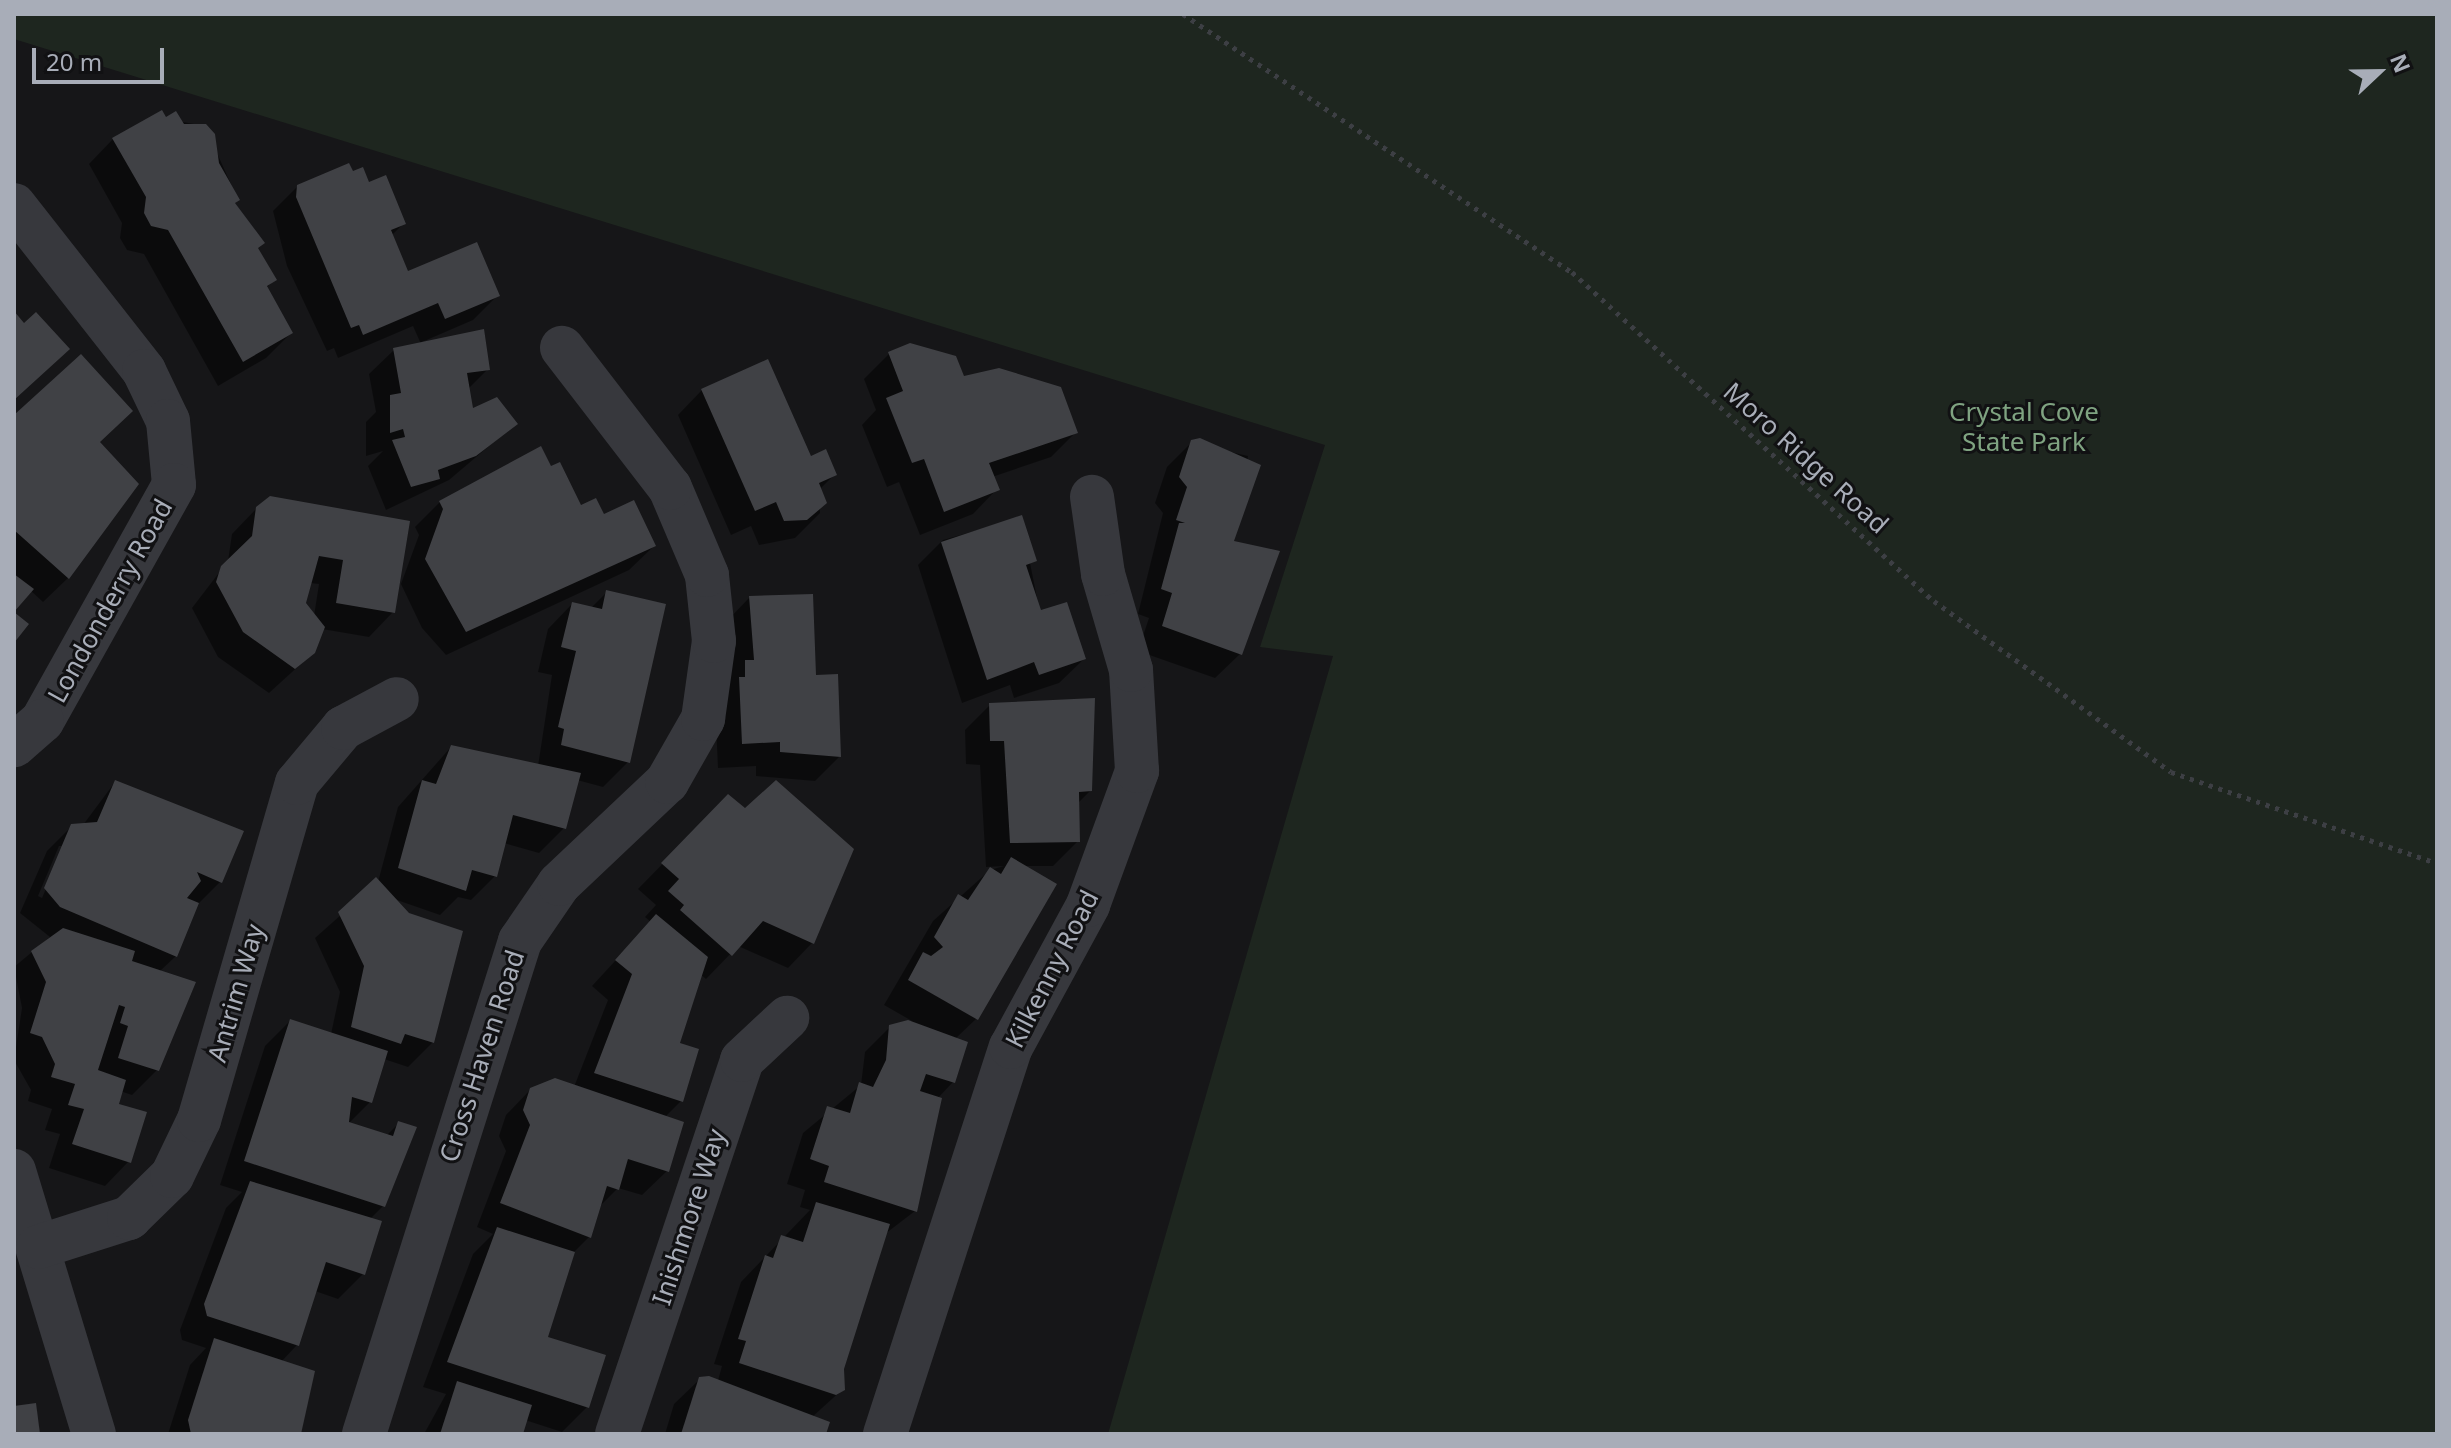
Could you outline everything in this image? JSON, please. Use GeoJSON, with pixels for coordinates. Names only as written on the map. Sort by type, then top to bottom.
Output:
{"type":"FeatureCollection","features":[{"type":"Feature","properties":{"kind":"street","name":"Londonderry Road"},"geometry":{"type":"LineString","coordinates":[[14,205],[144,371],[168,421],[174,485],[42,721],[14,745]]}},
{"type":"Feature","properties":{"kind":"street","name":"Cross Haven Road"},"geometry":{"type":"LineString","coordinates":[[364,1434],[520,941],[559,884],[667,782],[703,719],[714,641],[707,575],[670,488],[562,348]]}},
{"type":"Feature","properties":{"kind":"street","name":"Kilkenny Road"},"geometry":{"type":"LineString","coordinates":[[885,1434],[1011,1047],[1088,905],[1137,771],[1131,670],[1103,574],[1092,497]]}},
{"type":"Feature","properties":{"kind":"street","name":"Antrim Way"},"geometry":{"type":"LineString","coordinates":[[38,1247],[129,1218],[172,1176],[199,1120],[297,783],[343,728],[397,699]]}},
{"type":"Feature","properties":{"kind":"street","name":"Inishmore Way"},"geometry":{"type":"LineString","coordinates":[[617,1434],[742,1060],[787,1018]]}},
{"type":"Feature","properties":{"kind":"street"},"geometry":{"type":"LineString","coordinates":[[14,1171],[94,1434]]}},
{"type":"Feature","properties":{"kind":"path","name":"Moro Ridge Road"},"geometry":{"type":"LineString","coordinates":[[1183,14],[1572,272],[1934,601],[2171,772],[2437,863]]}},
{"type":"Feature","properties":{"kind":"green space","name":"Crystal Cove State Park"},"geometry":{"type":"Polygon","coordinates":[[[14,14],[2437,14],[2437,1434],[1108,1434],[1333,656],[1260,647],[1325,445],[14,39],[14,14]]]}},
{"type":"Feature","properties":{"kind":"building"},"geometry":{"type":"Polygon","coordinates":[[[162,110],[166,117],[176,111],[184,124],[206,124],[215,134],[219,163],[240,200],[235,203],[265,243],[258,248],[277,280],[267,286],[293,333],[243,362],[168,230],[151,226],[144,213],[146,197],[112,138],[162,110]]]}},
{"type":"Feature","properties":{"kind":"building"},"geometry":{"type":"Polygon","coordinates":[[[349,163],[353,171],[363,167],[369,182],[386,175],[406,224],[391,230],[408,271],[477,242],[500,296],[445,319],[438,303],[363,335],[359,325],[351,328],[296,197],[297,185],[349,163]]]}},
{"type":"Feature","properties":{"kind":"building"},"geometry":{"type":"Polygon","coordinates":[[[14,311],[24,323],[36,312],[70,349],[14,400],[14,311]]]}},
{"type":"Feature","properties":{"kind":"building"},"geometry":{"type":"Polygon","coordinates":[[[484,329],[490,370],[467,373],[473,408],[497,397],[518,424],[476,456],[438,470],[440,479],[411,487],[392,440],[405,437],[403,429],[390,433],[390,395],[401,393],[393,348],[484,329]]]}},
{"type":"Feature","properties":{"kind":"building"},"geometry":{"type":"Polygon","coordinates":[[[910,343],[956,356],[964,376],[999,368],[1061,387],[1078,433],[989,463],[1000,490],[944,512],[924,459],[912,463],[886,398],[903,391],[888,352],[910,343]]]}},
{"type":"Feature","properties":{"kind":"building"},"geometry":{"type":"Polygon","coordinates":[[[81,354],[133,411],[100,442],[139,484],[69,579],[14,530],[14,415],[81,354]]]}},
{"type":"Feature","properties":{"kind":"building"},"geometry":{"type":"Polygon","coordinates":[[[768,359],[811,456],[826,449],[837,475],[819,483],[827,503],[807,520],[784,521],[776,502],[755,511],[701,389],[768,359]]]}},
{"type":"Feature","properties":{"kind":"building"},"geometry":{"type":"Polygon","coordinates":[[[1200,438],[1261,465],[1234,541],[1280,551],[1242,655],[1162,626],[1172,593],[1161,589],[1179,523],[1185,523],[1176,520],[1187,487],[1179,477],[1191,440],[1200,438]]]}},
{"type":"Feature","properties":{"kind":"building"},"geometry":{"type":"Polygon","coordinates":[[[541,446],[551,466],[560,462],[581,505],[596,498],[604,514],[634,500],[656,546],[466,632],[425,559],[443,509],[439,501],[541,446]]]}},
{"type":"Feature","properties":{"kind":"building"},"geometry":{"type":"Polygon","coordinates":[[[270,496],[410,521],[395,613],[336,603],[343,560],[319,556],[306,603],[325,627],[315,653],[295,669],[243,632],[216,582],[221,566],[252,536],[256,507],[270,496]]]}},
{"type":"Feature","properties":{"kind":"building"},"geometry":{"type":"Polygon","coordinates":[[[1022,515],[1037,561],[1026,565],[1041,610],[1067,602],[1086,659],[1039,675],[1034,662],[987,680],[941,542],[1022,515]]]}},
{"type":"Feature","properties":{"kind":"building"},"geometry":{"type":"Polygon","coordinates":[[[14,574],[34,589],[14,612],[14,574]]]}},
{"type":"Feature","properties":{"kind":"building"},"geometry":{"type":"Polygon","coordinates":[[[606,590],[666,604],[630,763],[561,745],[564,729],[558,727],[576,651],[561,647],[572,602],[602,609],[606,590]]]}},
{"type":"Feature","properties":{"kind":"building"},"geometry":{"type":"Polygon","coordinates":[[[813,594],[816,675],[838,674],[841,757],[780,752],[780,742],[742,744],[739,677],[745,677],[745,660],[754,660],[749,596],[813,594]]]}},
{"type":"Feature","properties":{"kind":"building"},"geometry":{"type":"Polygon","coordinates":[[[14,612],[29,624],[14,643],[14,612]]]}},
{"type":"Feature","properties":{"kind":"building"},"geometry":{"type":"Polygon","coordinates":[[[1095,698],[1092,791],[1079,792],[1080,842],[1010,843],[1004,741],[990,741],[989,703],[1095,698]]]}},
{"type":"Feature","properties":{"kind":"building"},"geometry":{"type":"Polygon","coordinates":[[[451,745],[581,773],[566,829],[513,815],[497,877],[472,870],[466,891],[398,868],[422,780],[436,784],[451,745]]]}},
{"type":"Feature","properties":{"kind":"building"},"geometry":{"type":"Polygon","coordinates":[[[115,780],[244,831],[222,883],[197,872],[201,881],[187,898],[199,903],[177,957],[60,907],[44,888],[71,824],[97,822],[115,780]]]}},
{"type":"Feature","properties":{"kind":"building"},"geometry":{"type":"Polygon","coordinates":[[[776,780],[854,849],[814,944],[763,921],[732,956],[680,910],[684,905],[668,891],[679,879],[661,863],[728,794],[745,808],[776,780]]]}},
{"type":"Feature","properties":{"kind":"building"},"geometry":{"type":"Polygon","coordinates":[[[1011,857],[1057,884],[978,1020],[908,980],[923,952],[931,956],[943,947],[934,937],[958,894],[968,900],[990,867],[1001,874],[1011,857]]]}},
{"type":"Feature","properties":{"kind":"building"},"geometry":{"type":"Polygon","coordinates":[[[376,877],[409,913],[463,931],[434,1043],[405,1034],[401,1044],[351,1027],[364,966],[338,912],[376,877]]]}},
{"type":"Feature","properties":{"kind":"building"},"geometry":{"type":"Polygon","coordinates":[[[656,914],[708,957],[680,1043],[699,1049],[683,1102],[594,1073],[632,974],[615,960],[656,914]]]}},
{"type":"Feature","properties":{"kind":"building"},"geometry":{"type":"Polygon","coordinates":[[[63,928],[135,951],[132,961],[196,982],[159,1071],[118,1058],[128,1026],[120,1023],[125,1007],[119,1005],[98,1070],[126,1080],[119,1104],[147,1112],[131,1163],[72,1144],[84,1109],[68,1105],[75,1084],[51,1077],[55,1064],[42,1037],[30,1033],[46,982],[31,951],[63,928]]]}},
{"type":"Feature","properties":{"kind":"building"},"geometry":{"type":"Polygon","coordinates":[[[290,1019],[388,1051],[372,1103],[352,1097],[349,1122],[393,1136],[398,1121],[417,1127],[385,1207],[244,1161],[290,1019]]]}},
{"type":"Feature","properties":{"kind":"building"},"geometry":{"type":"Polygon","coordinates":[[[908,1020],[968,1042],[955,1083],[926,1074],[920,1091],[942,1098],[917,1212],[824,1182],[829,1166],[810,1159],[827,1106],[850,1113],[859,1082],[873,1087],[886,1060],[889,1025],[908,1020]]]}},
{"type":"Feature","properties":{"kind":"building"},"geometry":{"type":"Polygon","coordinates":[[[555,1078],[684,1122],[669,1172],[628,1159],[619,1190],[607,1186],[591,1238],[500,1203],[530,1125],[523,1110],[530,1088],[555,1078]]]}},
{"type":"Feature","properties":{"kind":"building"},"geometry":{"type":"Polygon","coordinates":[[[250,1181],[382,1221],[365,1275],[326,1262],[299,1346],[207,1316],[204,1304],[250,1181]]]}},
{"type":"Feature","properties":{"kind":"building"},"geometry":{"type":"Polygon","coordinates":[[[816,1202],[890,1224],[844,1369],[845,1390],[836,1395],[739,1363],[746,1341],[738,1339],[765,1255],[773,1258],[781,1235],[803,1242],[816,1202]]]}},
{"type":"Feature","properties":{"kind":"building"},"geometry":{"type":"Polygon","coordinates":[[[497,1227],[575,1252],[548,1337],[606,1355],[589,1408],[447,1362],[497,1227]]]}},
{"type":"Feature","properties":{"kind":"building"},"geometry":{"type":"Polygon","coordinates":[[[214,1338],[315,1371],[301,1434],[191,1434],[188,1420],[214,1338]]]}},
{"type":"Feature","properties":{"kind":"building"},"geometry":{"type":"Polygon","coordinates":[[[709,1376],[830,1422],[826,1434],[681,1434],[699,1377],[709,1376]]]}},
{"type":"Feature","properties":{"kind":"building"},"geometry":{"type":"Polygon","coordinates":[[[457,1381],[532,1405],[523,1434],[440,1434],[457,1381]]]}},
{"type":"Feature","properties":{"kind":"building"},"geometry":{"type":"Polygon","coordinates":[[[36,1403],[40,1434],[14,1434],[14,1406],[36,1403]]]}}]}
